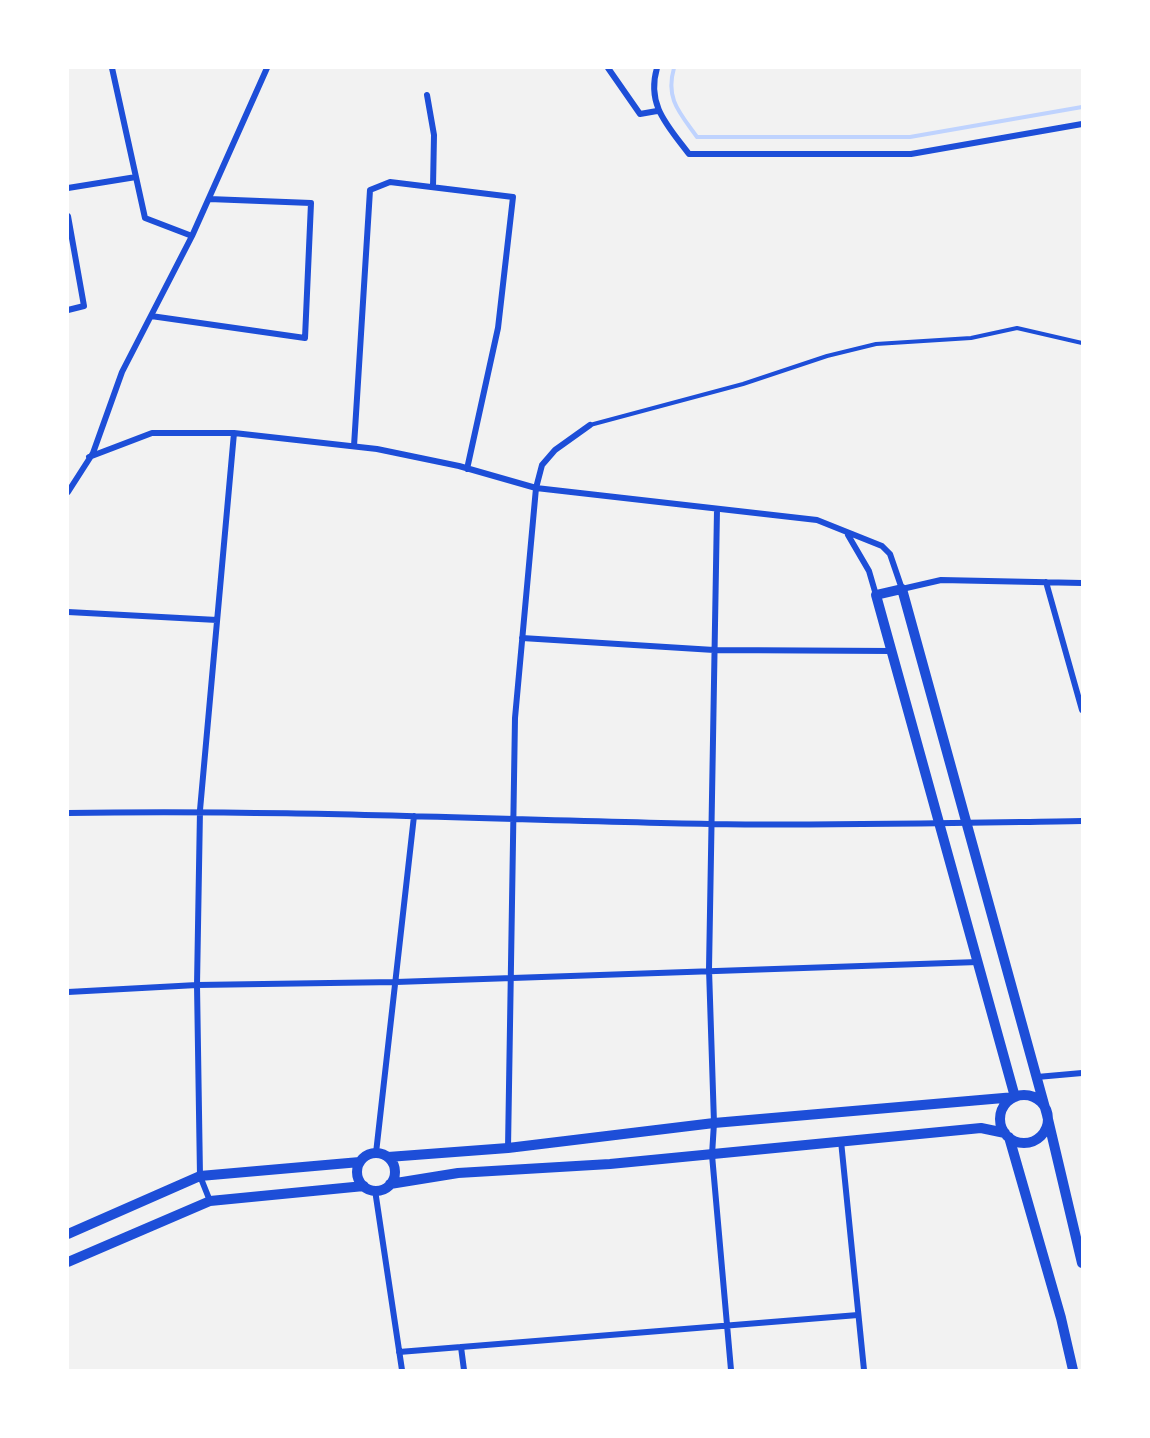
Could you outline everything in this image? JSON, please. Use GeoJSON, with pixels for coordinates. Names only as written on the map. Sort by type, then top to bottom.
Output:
{"type":"FeatureCollection","features":[{"type":"Feature","properties":{"kind":"main road"},"geometry":{"type":"LineString","coordinates":[[1015,1097],[876,595],[902,589],[1037,1077],[1083,1263]]}},
{"type":"Feature","properties":{"kind":"main road"},"geometry":{"type":"LineString","coordinates":[[68,1234],[200,1176],[360,1162],[370,1154],[376,1153],[388,1157],[508,1148],[714,1123],[1023,1095],[1039,1101],[1047,1115],[1045,1131],[1032,1142],[1024,1143],[1007,1135],[981,1128],[712,1155],[458,1173],[390,1184],[375,1190],[364,1186],[210,1201],[68,1262]]}},
{"type":"Feature","properties":{"kind":"main road"},"geometry":{"type":"LineString","coordinates":[[1015,1097],[1002,1109],[1001,1125],[1007,1135],[1061,1318],[1073,1371]]}},
{"type":"Feature","properties":{"kind":"main road"},"geometry":{"type":"LineString","coordinates":[[388,1157],[395,1173],[390,1184]]}},
{"type":"Feature","properties":{"kind":"main road"},"geometry":{"type":"LineString","coordinates":[[360,1162],[358,1174],[364,1186]]}},
{"type":"Feature","properties":{"kind":"street"},"geometry":{"type":"LineString","coordinates":[[112,68],[146,218],[192,236]]}},
{"type":"Feature","properties":{"kind":"street"},"geometry":{"type":"LineString","coordinates":[[68,492],[89,457],[122,372],[192,236],[267,68]]}},
{"type":"Feature","properties":{"kind":"street"},"geometry":{"type":"LineString","coordinates":[[608,68],[640,114],[657,111]]}},
{"type":"Feature","properties":{"kind":"street"},"geometry":{"type":"LineString","coordinates":[[657,68],[654,77],[657,111],[689,154],[911,154],[1083,124]]}},
{"type":"Feature","properties":{"kind":"street"},"geometry":{"type":"LineString","coordinates":[[427,95],[434,135],[433,187]]}},
{"type":"Feature","properties":{"kind":"street"},"geometry":{"type":"LineString","coordinates":[[68,188],[136,177]]}},
{"type":"Feature","properties":{"kind":"street"},"geometry":{"type":"LineString","coordinates":[[354,446],[370,190],[390,182],[513,197],[498,328],[467,469]]}},
{"type":"Feature","properties":{"kind":"street"},"geometry":{"type":"LineString","coordinates":[[151,316],[305,338],[311,203],[209,199]]}},
{"type":"Feature","properties":{"kind":"street"},"geometry":{"type":"LineString","coordinates":[[68,216],[84,306],[68,310]]}},
{"type":"Feature","properties":{"kind":"street"},"geometry":{"type":"LineString","coordinates":[[508,1148],[516,718],[536,488],[542,465],[555,450],[590,425]]}},
{"type":"Feature","properties":{"kind":"street"},"geometry":{"type":"LineString","coordinates":[[89,457],[152,433],[234,433],[354,446],[467,469],[536,488],[817,520],[882,546],[890,554],[902,589],[941,580],[1083,583]]}},
{"type":"Feature","properties":{"kind":"street"},"geometry":{"type":"LineString","coordinates":[[210,1201],[200,1176],[197,985],[200,810],[234,433]]}},
{"type":"Feature","properties":{"kind":"street"},"geometry":{"type":"LineString","coordinates":[[717,510],[709,969],[714,1123],[712,1155],[731,1371]]}},
{"type":"Feature","properties":{"kind":"street"},"geometry":{"type":"LineString","coordinates":[[848,534],[869,571],[876,595]]}},
{"type":"Feature","properties":{"kind":"street"},"geometry":{"type":"LineString","coordinates":[[1046,582],[1083,710]]}},
{"type":"Feature","properties":{"kind":"street"},"geometry":{"type":"LineString","coordinates":[[68,612],[217,620]]}},
{"type":"Feature","properties":{"kind":"street"},"geometry":{"type":"LineString","coordinates":[[522,638],[714,650],[891,651]]}},
{"type":"Feature","properties":{"kind":"street"},"geometry":{"type":"LineString","coordinates":[[68,813],[200,810],[711,824],[940,825],[1083,821]]}},
{"type":"Feature","properties":{"kind":"street"},"geometry":{"type":"LineString","coordinates":[[376,1153],[414,816]]}},
{"type":"Feature","properties":{"kind":"street"},"geometry":{"type":"LineString","coordinates":[[68,992],[197,985],[396,982],[709,969],[978,962]]}},
{"type":"Feature","properties":{"kind":"street"},"geometry":{"type":"LineString","coordinates":[[1037,1077],[1083,1073]]}},
{"type":"Feature","properties":{"kind":"street"},"geometry":{"type":"LineString","coordinates":[[841,1141],[864,1371]]}},
{"type":"Feature","properties":{"kind":"street"},"geometry":{"type":"LineString","coordinates":[[375,1190],[402,1371]]}},
{"type":"Feature","properties":{"kind":"street"},"geometry":{"type":"LineString","coordinates":[[399,1352],[858,1316]]}},
{"type":"Feature","properties":{"kind":"street"},"geometry":{"type":"LineString","coordinates":[[461,1347],[464,1371]]}},
{"type":"Feature","properties":{"kind":"lane"},"geometry":{"type":"LineString","coordinates":[[590,425],[743,384],[827,356],[876,344],[971,338],[1017,328],[1083,343]]}},
{"type":"Feature","properties":{"kind":"waterway"},"geometry":{"type":"LineString","coordinates":[[674,68],[671,88],[673,97],[680,113],[697,137],[910,137],[1082,107]]}}]}
